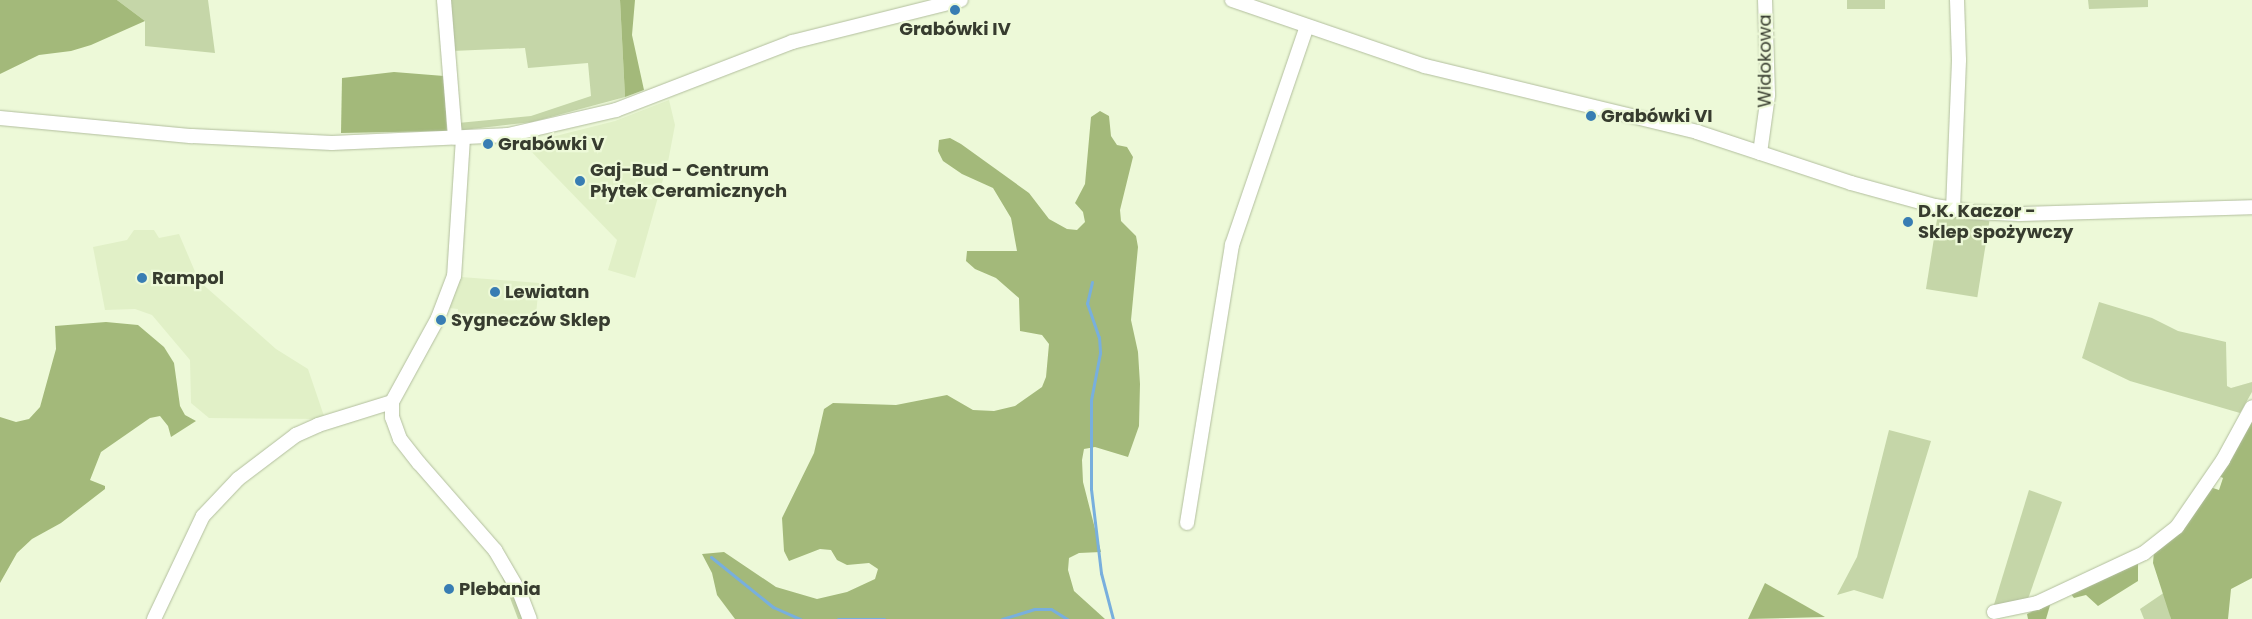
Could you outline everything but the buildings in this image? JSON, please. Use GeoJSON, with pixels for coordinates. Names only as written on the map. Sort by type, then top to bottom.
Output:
{"type":"FeatureCollection","features":[{"type":"Feature","properties":{"kind":"street"},"geometry":{"type":"LineString","coordinates":[[444,0],[459,138],[454,276],[438,318],[392,402],[392,417],[400,439],[495,550],[519,591],[530,619]]}},
{"type":"Feature","properties":{"kind":"street"},"geometry":{"type":"LineString","coordinates":[[0,118],[236,139],[368,143],[525,132],[591,118],[792,42],[961,0]]}},
{"type":"Feature","properties":{"kind":"street"},"geometry":{"type":"LineString","coordinates":[[1232,0],[1426,66],[1689,130],[1859,185],[1952,210],[2020,214],[2252,207]]}},
{"type":"Feature","properties":{"kind":"street","name":"Widokowa"},"geometry":{"type":"LineString","coordinates":[[1760,153],[1768,95],[1765,0]]}},
{"type":"Feature","properties":{"kind":"street"},"geometry":{"type":"LineString","coordinates":[[1952,210],[1959,60],[1957,0]]}},
{"type":"Feature","properties":{"kind":"street"},"geometry":{"type":"LineString","coordinates":[[1187,524],[1232,245],[1308,26]]}},
{"type":"Feature","properties":{"kind":"street"},"geometry":{"type":"LineString","coordinates":[[154,619],[203,516],[238,479],[296,435],[318,425],[392,402]]}},
{"type":"Feature","properties":{"kind":"street"},"geometry":{"type":"LineString","coordinates":[[1994,612],[2036,603],[2144,553],[2177,527],[2224,460],[2252,407]]}},
{"type":"Feature","properties":{"kind":"shaded area"},"geometry":{"type":"Polygon","coordinates":[[[0,0],[117,0],[145,21],[91,45],[71,51],[39,55],[0,74],[0,0]]]}},
{"type":"Feature","properties":{"kind":"shaded area"},"geometry":{"type":"Polygon","coordinates":[[[117,0],[208,0],[215,53],[145,46],[145,21],[117,0]]]}},
{"type":"Feature","properties":{"kind":"shaded area"},"geometry":{"type":"Polygon","coordinates":[[[448,0],[620,0],[625,97],[532,122],[463,130],[458,123],[531,116],[591,96],[588,63],[528,68],[525,48],[452,51],[448,0]]]}},
{"type":"Feature","properties":{"kind":"shaded area"},"geometry":{"type":"Polygon","coordinates":[[[620,0],[635,0],[632,35],[644,90],[625,97],[620,0]]]}},
{"type":"Feature","properties":{"kind":"shaded area"},"geometry":{"type":"Polygon","coordinates":[[[1847,0],[1885,0],[1885,9],[1847,9],[1847,0]]]}},
{"type":"Feature","properties":{"kind":"shaded area"},"geometry":{"type":"Polygon","coordinates":[[[2088,0],[2148,0],[2148,7],[2089,9],[2088,0]]]}},
{"type":"Feature","properties":{"kind":"shaded area"},"geometry":{"type":"Polygon","coordinates":[[[394,72],[444,76],[447,131],[341,133],[342,78],[394,72]]]}},
{"type":"Feature","properties":{"kind":"shaded area"},"geometry":{"type":"Polygon","coordinates":[[[669,100],[675,125],[668,162],[635,278],[608,270],[617,240],[524,144],[615,121],[669,100]]]}},
{"type":"Feature","properties":{"kind":"shaded area"},"geometry":{"type":"Polygon","coordinates":[[[1100,111],[1109,116],[1111,136],[1117,145],[1127,147],[1133,157],[1120,210],[1121,221],[1136,236],[1138,247],[1131,320],[1138,352],[1140,384],[1139,426],[1128,457],[1095,447],[1084,449],[1082,460],[1083,482],[1101,552],[1079,553],[1069,558],[1068,570],[1074,591],[1105,619],[735,619],[717,595],[712,573],[702,554],[724,552],[776,587],[817,599],[847,592],[875,579],[878,569],[869,563],[847,565],[837,560],[831,550],[820,549],[789,561],[784,551],[782,518],[814,453],[824,409],[833,403],[896,405],[947,395],[973,410],[994,411],[1015,406],[1042,387],[1046,377],[1049,344],[1042,335],[1020,331],[1019,298],[996,278],[975,269],[966,261],[967,251],[1017,251],[1011,218],[993,188],[962,174],[943,161],[938,151],[939,140],[950,138],[961,144],[1029,193],[1049,219],[1067,229],[1077,230],[1085,222],[1083,212],[1075,203],[1085,184],[1091,117],[1100,111]]]}},
{"type":"Feature","properties":{"kind":"shaded area"},"geometry":{"type":"Polygon","coordinates":[[[1938,213],[1989,221],[1977,297],[1926,289],[1938,213]]]}},
{"type":"Feature","properties":{"kind":"shaded area"},"geometry":{"type":"Polygon","coordinates":[[[134,230],[154,230],[159,238],[179,234],[199,281],[276,349],[308,369],[325,419],[209,418],[191,403],[190,360],[152,315],[135,309],[105,310],[93,247],[127,240],[134,230]]]}},
{"type":"Feature","properties":{"kind":"shaded area"},"geometry":{"type":"Polygon","coordinates":[[[461,277],[539,283],[535,326],[457,318],[458,309],[449,308],[461,277]]]}},
{"type":"Feature","properties":{"kind":"shaded area"},"geometry":{"type":"Polygon","coordinates":[[[2099,302],[2152,318],[2178,331],[2226,342],[2227,386],[2231,388],[2252,382],[2252,392],[2240,413],[2130,381],[2082,358],[2099,302]]]}},
{"type":"Feature","properties":{"kind":"shaded area"},"geometry":{"type":"Polygon","coordinates":[[[106,322],[138,325],[164,347],[174,363],[180,406],[185,415],[196,421],[171,437],[168,426],[160,416],[150,418],[101,452],[90,480],[105,486],[105,489],[61,523],[32,539],[17,553],[0,583],[0,417],[16,422],[29,419],[40,407],[56,349],[55,326],[106,322]]]}},
{"type":"Feature","properties":{"kind":"shaded area"},"geometry":{"type":"Polygon","coordinates":[[[2252,411],[2252,578],[2231,589],[2228,619],[2171,619],[2153,563],[2154,551],[2210,487],[2219,490],[2223,478],[2219,476],[2252,411]]]}},
{"type":"Feature","properties":{"kind":"shaded area"},"geometry":{"type":"Polygon","coordinates":[[[1889,430],[1931,441],[1883,599],[1854,590],[1837,595],[1857,557],[1889,430]]]}},
{"type":"Feature","properties":{"kind":"shaded area"},"geometry":{"type":"Polygon","coordinates":[[[2029,490],[2062,502],[2028,599],[1993,608],[2029,490]]]}},
{"type":"Feature","properties":{"kind":"shaded area"},"geometry":{"type":"Polygon","coordinates":[[[2138,559],[2138,581],[2098,606],[2086,595],[2074,598],[2070,593],[2138,559]]]}},
{"type":"Feature","properties":{"kind":"shaded area"},"geometry":{"type":"Polygon","coordinates":[[[501,574],[512,589],[523,619],[518,619],[501,574]]]}},
{"type":"Feature","properties":{"kind":"shaded area"},"geometry":{"type":"Polygon","coordinates":[[[1765,583],[1825,617],[1748,619],[1765,583]]]}},
{"type":"Feature","properties":{"kind":"shaded area"},"geometry":{"type":"Polygon","coordinates":[[[2165,592],[2171,619],[2144,619],[2140,609],[2165,592]]]}},
{"type":"Feature","properties":{"kind":"shaded area"},"geometry":{"type":"Polygon","coordinates":[[[2051,602],[2046,619],[2028,619],[2027,614],[2051,602]]]}},
{"type":"Feature","properties":{"kind":"waterway"},"geometry":{"type":"LineString","coordinates":[[1092,282],[1087,303],[1099,337],[1100,353],[1091,400],[1091,489],[1101,573],[1113,619]]}},
{"type":"Feature","properties":{"kind":"waterway"},"geometry":{"type":"LineString","coordinates":[[711,557],[773,607],[800,619]]}},
{"type":"Feature","properties":{"kind":"waterway"},"geometry":{"type":"LineString","coordinates":[[1002,619],[1034,609],[1051,609],[1067,619]]}},
{"type":"Feature","properties":{"kind":"waterway"},"geometry":{"type":"LineString","coordinates":[[838,619],[884,619]]}},
{"type":"Feature","properties":{"kind":"place","name":"Grabówki IV"},"geometry":{"type":"Point","coordinates":[955,10]}},
{"type":"Feature","properties":{"kind":"place","name":"Grabówki VI"},"geometry":{"type":"Point","coordinates":[1591,116]}},
{"type":"Feature","properties":{"kind":"place","name":"Grabówki V"},"geometry":{"type":"Point","coordinates":[488,144]}},
{"type":"Feature","properties":{"kind":"place","name":"Gaj-Bud - Centrum Płytek Ceramicznych"},"geometry":{"type":"Point","coordinates":[580,181]}},
{"type":"Feature","properties":{"kind":"place","name":"D.K. Kaczor - Sklep spożywczy"},"geometry":{"type":"Point","coordinates":[1908,222]}},
{"type":"Feature","properties":{"kind":"place","name":"Rampol"},"geometry":{"type":"Point","coordinates":[142,278]}},
{"type":"Feature","properties":{"kind":"place","name":"Lewiatan"},"geometry":{"type":"Point","coordinates":[495,292]}},
{"type":"Feature","properties":{"kind":"place","name":"Sygneczów Sklep"},"geometry":{"type":"Point","coordinates":[441,320]}},
{"type":"Feature","properties":{"kind":"place","name":"Plebania"},"geometry":{"type":"Point","coordinates":[449,589]}}]}
